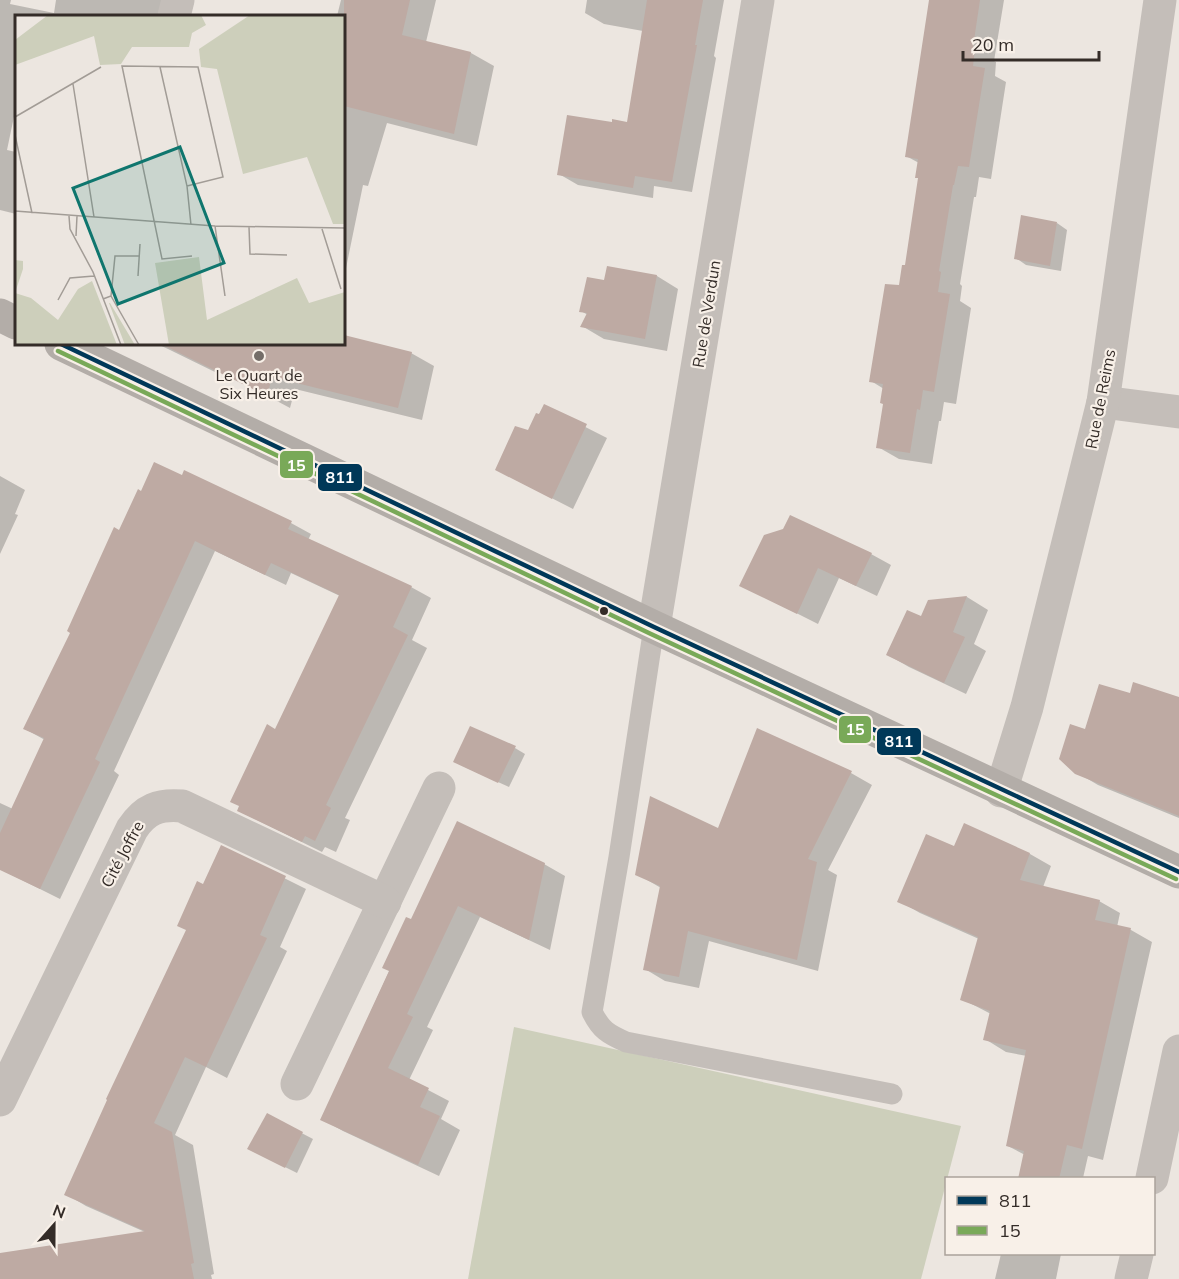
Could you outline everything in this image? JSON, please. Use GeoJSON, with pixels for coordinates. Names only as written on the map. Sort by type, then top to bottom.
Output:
{"type":"FeatureCollection","features":[{"type":"Feature","properties":{"kind":"main road"},"geometry":{"type":"LineString","coordinates":[[0,315],[15,322]]}},
{"type":"Feature","properties":{"kind":"main road"},"geometry":{"type":"LineString","coordinates":[[66,345],[94,351],[654,627],[1001,791],[1179,872]]}},
{"type":"Feature","properties":{"kind":"street"},"geometry":{"type":"LineString","coordinates":[[174,15],[178,0]]}},
{"type":"Feature","properties":{"kind":"street","name":"Rue de Verdun"},"geometry":{"type":"LineString","coordinates":[[654,627],[758,0]]}},
{"type":"Feature","properties":{"kind":"street","name":"Rue de Reims"},"geometry":{"type":"LineString","coordinates":[[1001,791],[1027,707],[1103,402],[1160,0]]}},
{"type":"Feature","properties":{"kind":"street"},"geometry":{"type":"LineString","coordinates":[[1103,402],[1179,412]]}},
{"type":"Feature","properties":{"kind":"street"},"geometry":{"type":"LineString","coordinates":[[297,1084],[439,788]]}},
{"type":"Feature","properties":{"kind":"street","name":"Cité Joffre"},"geometry":{"type":"LineString","coordinates":[[0,1100],[132,829],[140,817],[153,809],[166,805],[183,806],[385,902]]}},
{"type":"Feature","properties":{"kind":"street"},"geometry":{"type":"LineString","coordinates":[[1152,1177],[1179,1050]]}},
{"type":"Feature","properties":{"kind":"street"},"geometry":{"type":"LineString","coordinates":[[1131,1279],[1137,1255]]}},
{"type":"Feature","properties":{"kind":"lane"},"geometry":{"type":"LineString","coordinates":[[654,627],[619,858],[592,1012],[599,1026],[610,1035],[626,1042],[892,1094]]}},
{"type":"Feature","properties":{"kind":"green space"},"geometry":{"type":"Polygon","coordinates":[[[514,1027],[961,1126],[948,1177],[945,1177],[945,1187],[921,1279],[468,1279],[514,1027]]]}},
{"type":"Feature","properties":{"kind":"building"},"geometry":{"type":"Polygon","coordinates":[[[344,0],[410,0],[402,35],[471,52],[454,134],[345,106],[344,0]]]}},
{"type":"Feature","properties":{"kind":"building"},"geometry":{"type":"Polygon","coordinates":[[[647,0],[703,0],[672,182],[635,176],[633,188],[557,175],[567,115],[627,122],[647,0]]]}},
{"type":"Feature","properties":{"kind":"building"},"geometry":{"type":"Polygon","coordinates":[[[929,0],[980,0],[973,47],[975,48],[973,66],[985,68],[969,167],[958,166],[939,271],[941,272],[938,292],[950,294],[934,392],[923,390],[920,410],[917,409],[910,453],[876,448],[883,404],[880,403],[883,384],[869,382],[885,284],[899,285],[902,265],[905,265],[918,178],[915,178],[918,159],[905,157],[929,0]]]}},
{"type":"Feature","properties":{"kind":"building"},"geometry":{"type":"Polygon","coordinates":[[[1021,215],[1057,222],[1050,266],[1014,259],[1021,215]]]}},
{"type":"Feature","properties":{"kind":"building"},"geometry":{"type":"Polygon","coordinates":[[[607,266],[657,275],[645,339],[580,327],[587,313],[579,312],[587,277],[604,280],[607,266]]]}},
{"type":"Feature","properties":{"kind":"building"},"geometry":{"type":"Polygon","coordinates":[[[345,335],[412,352],[398,408],[272,377],[267,396],[163,345],[345,345],[345,335]]]}},
{"type":"Feature","properties":{"kind":"building"},"geometry":{"type":"Polygon","coordinates":[[[544,404],[587,424],[552,499],[495,470],[515,426],[528,430],[536,413],[539,414],[544,404]]]}},
{"type":"Feature","properties":{"kind":"building"},"geometry":{"type":"Polygon","coordinates":[[[154,462],[182,475],[184,470],[292,521],[288,529],[412,586],[393,627],[408,635],[326,805],[331,808],[315,841],[305,836],[302,842],[237,811],[239,806],[230,802],[267,724],[275,729],[339,595],[271,563],[265,575],[195,541],[95,759],[100,762],[40,889],[0,870],[0,833],[44,738],[23,729],[70,633],[67,631],[114,527],[119,530],[138,489],[141,491],[154,462]]]}},
{"type":"Feature","properties":{"kind":"building"},"geometry":{"type":"Polygon","coordinates":[[[790,515],[872,553],[856,586],[818,568],[797,614],[739,586],[764,535],[783,529],[790,515]]]}},
{"type":"Feature","properties":{"kind":"building"},"geometry":{"type":"Polygon","coordinates":[[[967,596],[953,632],[965,637],[944,683],[886,655],[907,610],[921,616],[928,600],[967,596]]]}},
{"type":"Feature","properties":{"kind":"building"},"geometry":{"type":"Polygon","coordinates":[[[1133,682],[1179,697],[1179,816],[1075,774],[1059,759],[1070,724],[1085,729],[1099,684],[1130,693],[1133,682]]]}},
{"type":"Feature","properties":{"kind":"building"},"geometry":{"type":"Polygon","coordinates":[[[470,726],[516,746],[498,783],[453,762],[470,726]]]}},
{"type":"Feature","properties":{"kind":"building"},"geometry":{"type":"Polygon","coordinates":[[[757,728],[852,771],[808,859],[817,862],[797,960],[688,931],[679,977],[643,970],[660,886],[635,875],[650,796],[718,828],[757,728]]]}},
{"type":"Feature","properties":{"kind":"building"},"geometry":{"type":"Polygon","coordinates":[[[457,821],[545,863],[529,940],[458,906],[407,1014],[413,1017],[388,1068],[429,1088],[420,1107],[440,1116],[418,1165],[320,1120],[389,971],[382,968],[406,917],[411,919],[457,821]]]}},
{"type":"Feature","properties":{"kind":"building"},"geometry":{"type":"Polygon","coordinates":[[[964,823],[1030,853],[1020,880],[1100,900],[1095,920],[1131,928],[1082,1149],[1067,1145],[1059,1177],[1018,1177],[1024,1151],[1006,1146],[1026,1050],[983,1040],[990,1011],[960,1000],[978,937],[897,902],[926,834],[954,846],[964,823]]]}},
{"type":"Feature","properties":{"kind":"building"},"geometry":{"type":"Polygon","coordinates":[[[221,845],[286,876],[260,935],[267,938],[206,1067],[185,1057],[154,1123],[172,1132],[194,1263],[191,1264],[194,1279],[0,1279],[0,1253],[145,1231],[64,1195],[106,1099],[186,930],[177,926],[197,881],[203,884],[221,845]]]}},
{"type":"Feature","properties":{"kind":"building"},"geometry":{"type":"Polygon","coordinates":[[[267,1113],[303,1132],[285,1168],[247,1149],[267,1113]]]}},
{"type":"Feature","properties":{"kind":"transit line","name":"811"},"geometry":{"type":"LineString","coordinates":[[63,345],[654,627],[1179,872]]}},
{"type":"Feature","properties":{"kind":"transit line","name":"15"},"geometry":{"type":"LineString","coordinates":[[58,351],[651,634],[1176,879]]}},
{"type":"Feature","properties":{"kind":"place","name":"Le Quart de Six Heures"},"geometry":{"type":"Point","coordinates":[259,356]}}]}
